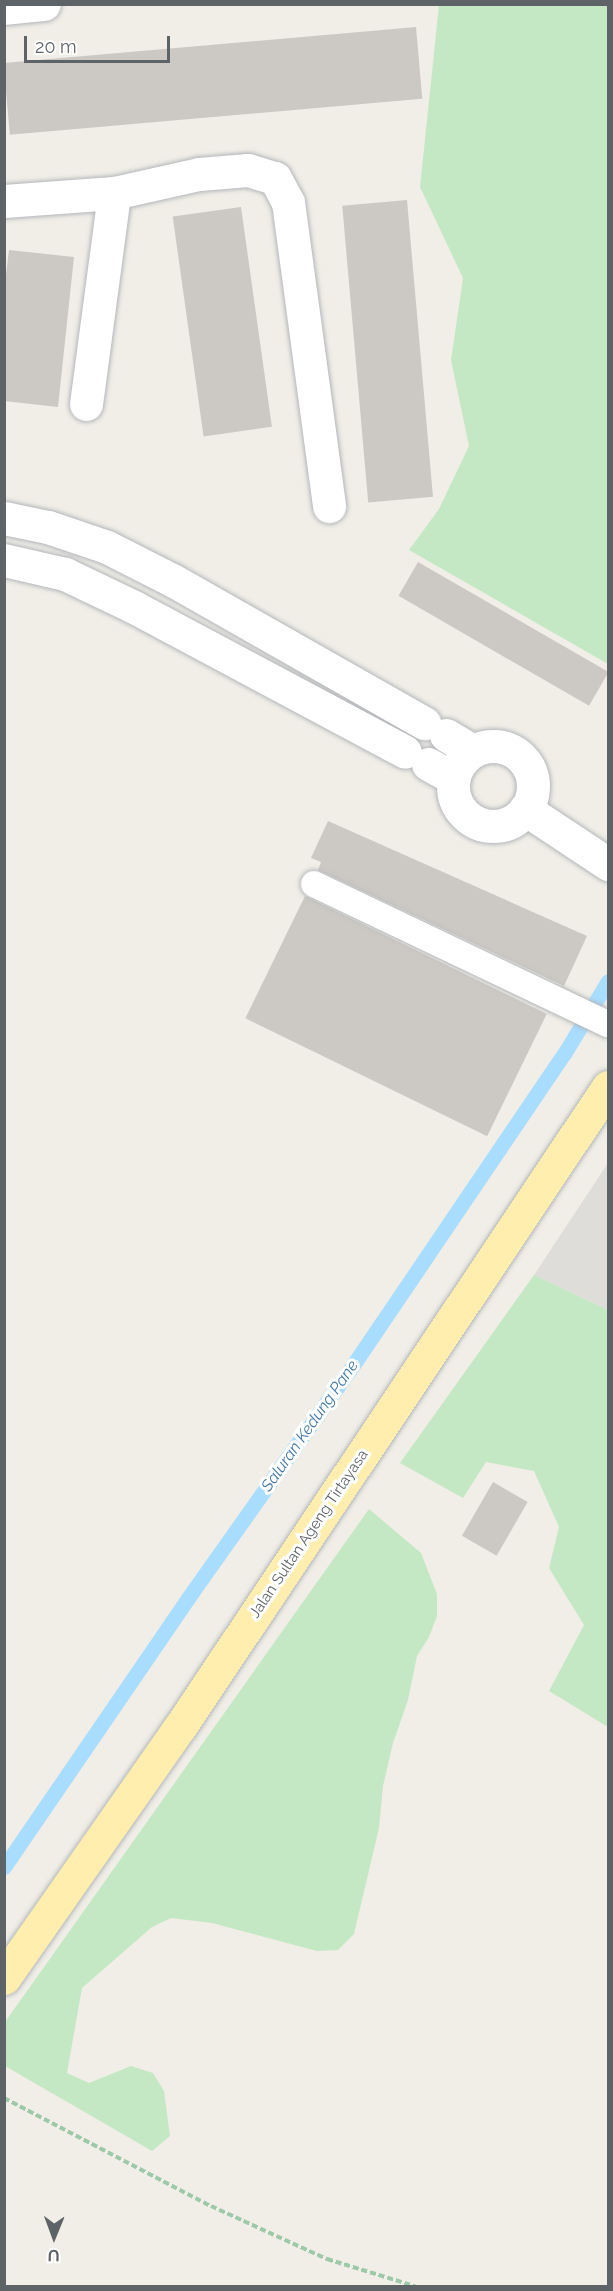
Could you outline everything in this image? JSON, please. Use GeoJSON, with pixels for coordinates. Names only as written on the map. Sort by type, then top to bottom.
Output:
{"type":"FeatureCollection","features":[{"type":"Feature","properties":{"kind":"main road","name":"Jalan Sultan Ageng Tirtayasa"},"geometry":{"type":"LineString","coordinates":[[4,1978],[180,1726],[609,1087]]}},
{"type":"Feature","properties":{"kind":"street"},"geometry":{"type":"LineString","coordinates":[[4,8],[44,4]]}},
{"type":"Feature","properties":{"kind":"street"},"geometry":{"type":"LineString","coordinates":[[4,201],[114,193],[199,174],[248,171],[275,178],[288,202],[329,506]]}},
{"type":"Feature","properties":{"kind":"street"},"geometry":{"type":"LineString","coordinates":[[86,404],[114,193]]}},
{"type":"Feature","properties":{"kind":"street"},"geometry":{"type":"LineString","coordinates":[[4,518],[48,527],[107,547],[174,581],[435,729],[488,746],[503,747],[523,759],[531,772],[533,788],[525,809],[514,819],[500,825],[477,822],[465,814],[417,758],[134,607],[65,574],[4,560]]}},
{"type":"Feature","properties":{"kind":"street"},"geometry":{"type":"LineString","coordinates":[[417,758],[435,729]]}},
{"type":"Feature","properties":{"kind":"street"},"geometry":{"type":"LineString","coordinates":[[417,758],[460,763],[435,729]]}},
{"type":"Feature","properties":{"kind":"street"},"geometry":{"type":"LineString","coordinates":[[525,809],[602,859]]}},
{"type":"Feature","properties":{"kind":"lane"},"geometry":{"type":"LineString","coordinates":[[314,884],[609,1024]]}},
{"type":"Feature","properties":{"kind":"path"},"geometry":{"type":"LineString","coordinates":[[4,2098],[212,2206],[327,2259],[415,2286]]}},
{"type":"Feature","properties":{"kind":"shaded area"},"geometry":{"type":"Polygon","coordinates":[[[608,1163],[608,1310],[534,1275],[608,1163]]]}},
{"type":"Feature","properties":{"kind":"green space"},"geometry":{"type":"Polygon","coordinates":[[[439,5],[608,5],[608,664],[409,550],[439,509],[469,446],[451,360],[463,278],[420,187],[439,5]]]}},
{"type":"Feature","properties":{"kind":"green space"},"geometry":{"type":"Polygon","coordinates":[[[534,1275],[608,1310],[608,1727],[549,1691],[584,1625],[549,1568],[559,1527],[534,1471],[486,1462],[463,1498],[400,1463],[534,1275]]]}},
{"type":"Feature","properties":{"kind":"green space"},"geometry":{"type":"Polygon","coordinates":[[[369,1509],[421,1553],[437,1594],[437,1616],[429,1637],[417,1656],[408,1700],[393,1743],[383,1786],[379,1828],[354,1934],[338,1950],[317,1951],[212,1923],[171,1918],[152,1927],[82,1988],[67,2073],[89,2083],[131,2066],[153,2073],[164,2091],[170,2136],[152,2151],[5,2066],[5,2022],[369,1509]]]}},
{"type":"Feature","properties":{"kind":"building"},"geometry":{"type":"Polygon","coordinates":[[[416,27],[422,99],[10,135],[4,63],[416,27]]]}},
{"type":"Feature","properties":{"kind":"building"},"geometry":{"type":"Polygon","coordinates":[[[407,200],[433,497],[368,503],[342,206],[407,200]]]}},
{"type":"Feature","properties":{"kind":"building"},"geometry":{"type":"Polygon","coordinates":[[[241,207],[272,427],[204,436],[173,217],[241,207]]]}},
{"type":"Feature","properties":{"kind":"building"},"geometry":{"type":"Polygon","coordinates":[[[9,250],[74,257],[58,407],[4,401],[4,291],[9,250]]]}},
{"type":"Feature","properties":{"kind":"building"},"geometry":{"type":"Polygon","coordinates":[[[418,562],[608,672],[589,706],[398,596],[418,562]]]}},
{"type":"Feature","properties":{"kind":"building"},"geometry":{"type":"Polygon","coordinates":[[[328,821],[587,936],[564,986],[318,870],[321,862],[311,858],[328,821]]]}},
{"type":"Feature","properties":{"kind":"building"},"geometry":{"type":"Polygon","coordinates":[[[305,896],[547,1014],[487,1136],[245,1018],[305,896]]]}},
{"type":"Feature","properties":{"kind":"building"},"geometry":{"type":"Polygon","coordinates":[[[493,1482],[528,1502],[497,1556],[462,1536],[493,1482]]]}},
{"type":"Feature","properties":{"kind":"waterway","name":"Saluran Kedung Pane"},"geometry":{"type":"LineString","coordinates":[[4,1867],[193,1591],[349,1371],[564,1054],[608,981]]}}]}
